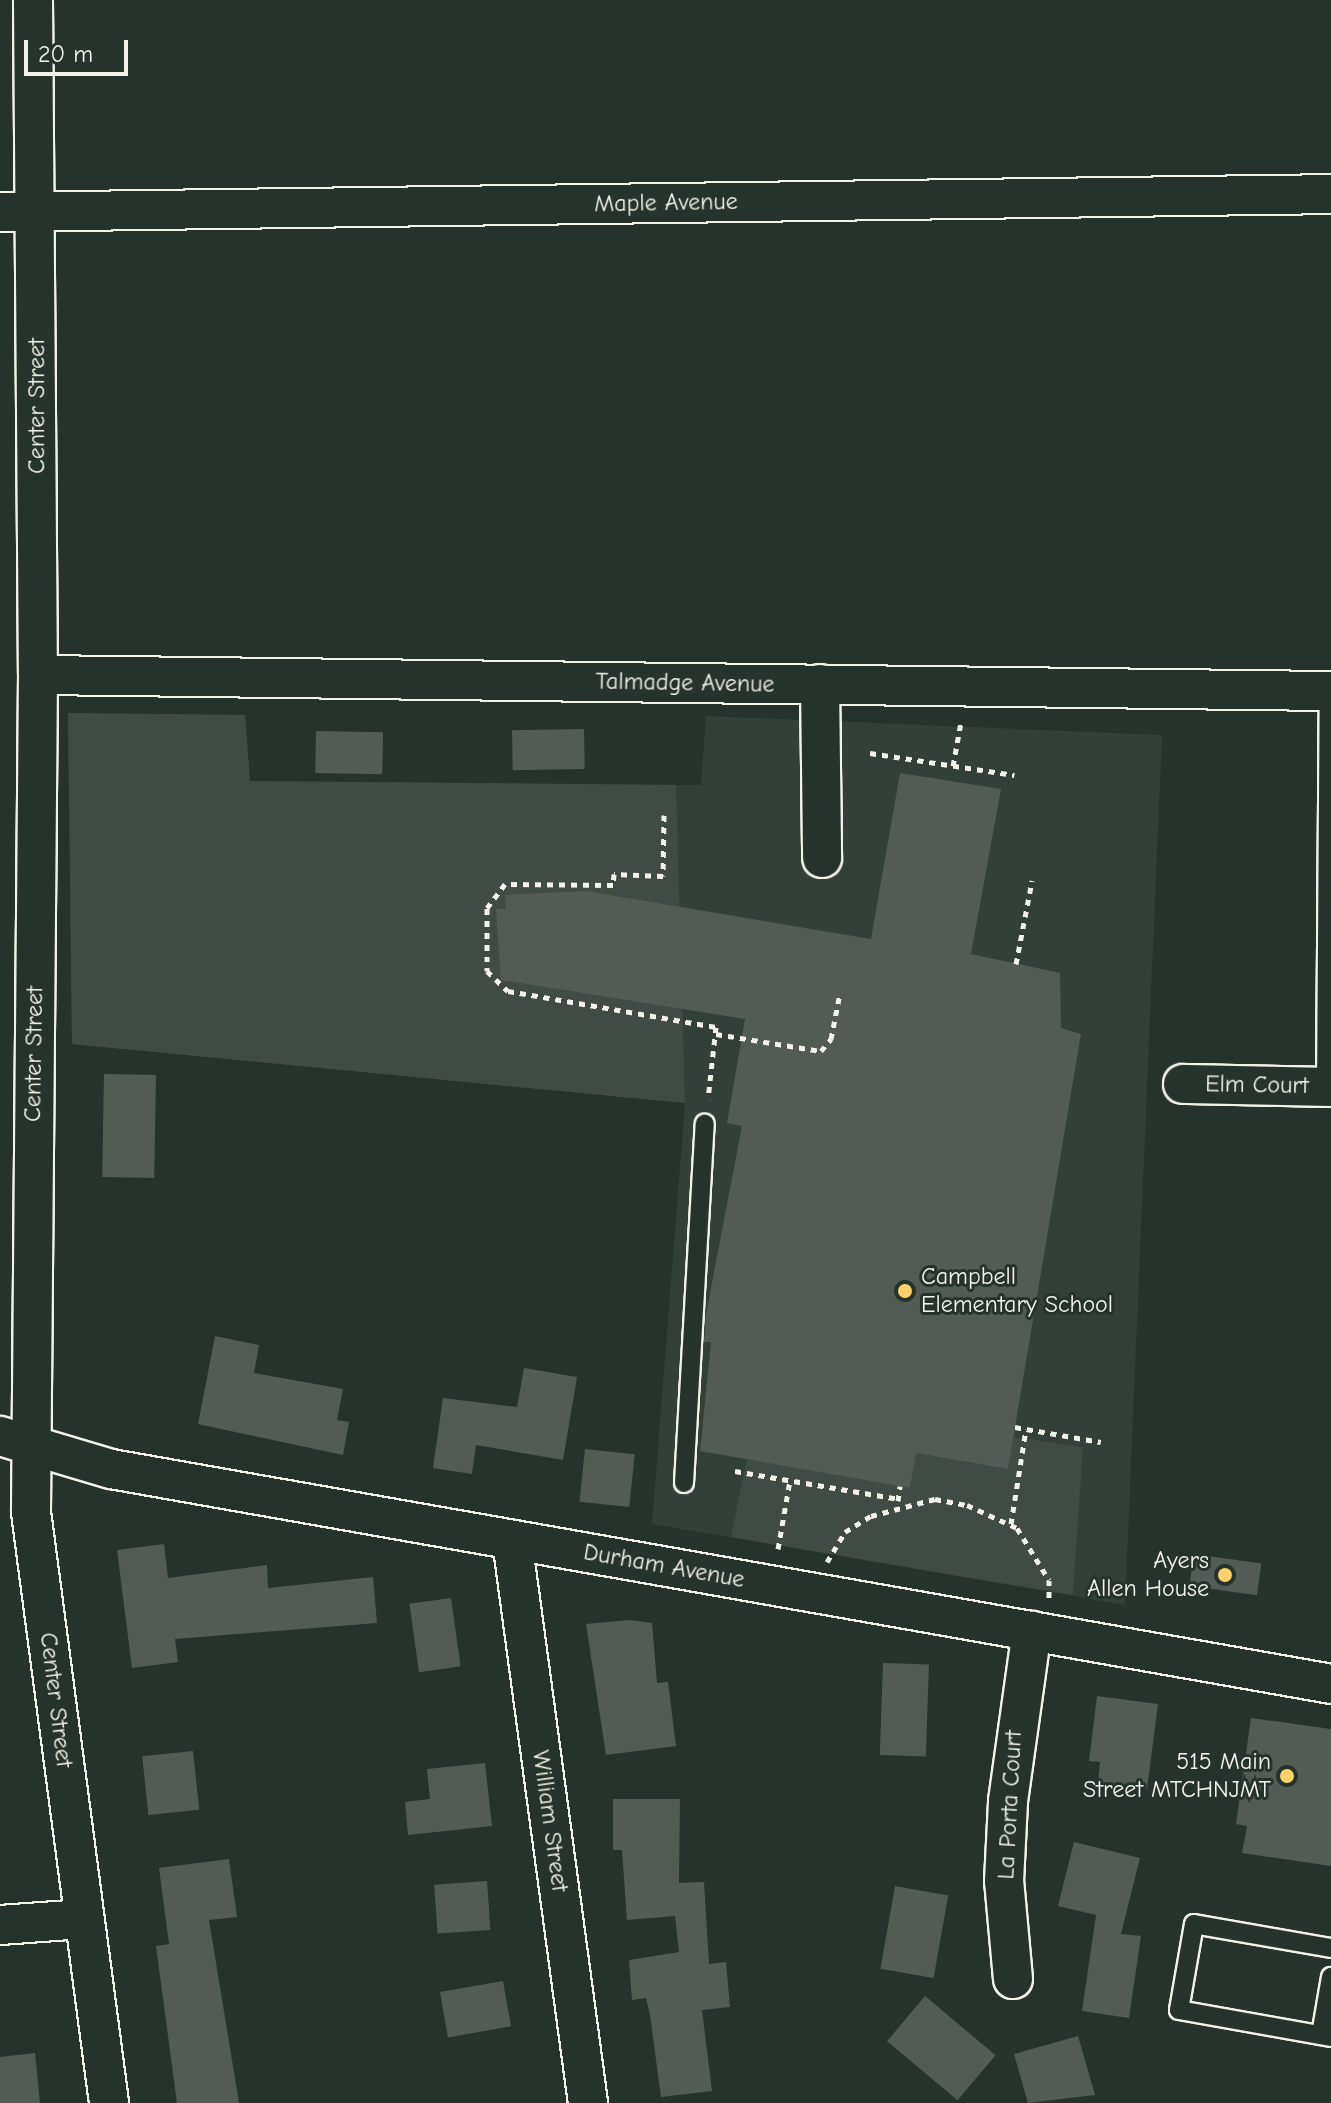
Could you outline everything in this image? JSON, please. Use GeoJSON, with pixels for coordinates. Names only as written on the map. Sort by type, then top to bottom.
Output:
{"type":"FeatureCollection","features":[{"type":"Feature","properties":{"kind":"street","name":"Center Street"},"geometry":{"type":"LineString","coordinates":[[33,0],[18,212],[38,675],[14,1441],[31,1512],[109,2103]]}},
{"type":"Feature","properties":{"kind":"street","name":"Maple Avenue"},"geometry":{"type":"LineString","coordinates":[[18,212],[1331,194]]}},
{"type":"Feature","properties":{"kind":"street","name":"Talmadge Avenue"},"geometry":{"type":"LineString","coordinates":[[38,675],[1330,691]]}},
{"type":"Feature","properties":{"kind":"street"},"geometry":{"type":"LineString","coordinates":[[820,684],[822,858]]}},
{"type":"Feature","properties":{"kind":"street","name":"Elm Court"},"geometry":{"type":"LineString","coordinates":[[1183,1084],[1329,1087]]}},
{"type":"Feature","properties":{"kind":"street","name":"Durham Avenue"},"geometry":{"type":"LineString","coordinates":[[14,1441],[111,1469],[1331,1684]]}},
{"type":"Feature","properties":{"kind":"street","name":"William Street"},"geometry":{"type":"LineString","coordinates":[[512,1540],[588,2103]]}},
{"type":"Feature","properties":{"kind":"street","name":"La Porta Court"},"geometry":{"type":"LineString","coordinates":[[1013,1979],[1004,1881],[1009,1788],[1039,1633]]}},
{"type":"Feature","properties":{"kind":"street"},"geometry":{"type":"LineString","coordinates":[[0,1925],[84,1919]]}},
{"type":"Feature","properties":{"kind":"lane"},"geometry":{"type":"LineString","coordinates":[[1329,1087],[1330,691]]}},
{"type":"Feature","properties":{"kind":"lane"},"geometry":{"type":"LineString","coordinates":[[684,1483],[705,1124]]}},
{"type":"Feature","properties":{"kind":"lane"},"geometry":{"type":"LineString","coordinates":[[1331,1948],[1194,1924],[1179,2010],[1326,2036],[1331,1977]]}},
{"type":"Feature","properties":{"kind":"path"},"geometry":{"type":"LineString","coordinates":[[870,753],[1014,775]]}},
{"type":"Feature","properties":{"kind":"path"},"geometry":{"type":"LineString","coordinates":[[664,815],[663,876],[614,874],[613,885],[505,884],[487,908],[487,971],[508,991],[690,1019],[716,1027],[705,1124]]}},
{"type":"Feature","properties":{"kind":"path"},"geometry":{"type":"LineString","coordinates":[[1016,964],[1032,881]]}},
{"type":"Feature","properties":{"kind":"path"},"geometry":{"type":"LineString","coordinates":[[716,1034],[821,1051],[831,1039],[840,993]]}},
{"type":"Feature","properties":{"kind":"path"},"geometry":{"type":"LineString","coordinates":[[1015,1427],[1101,1442]]}},
{"type":"Feature","properties":{"kind":"path"},"geometry":{"type":"LineString","coordinates":[[1011,1524],[1026,1429]]}},
{"type":"Feature","properties":{"kind":"path"},"geometry":{"type":"LineString","coordinates":[[735,1471],[898,1503],[935,1499],[1011,1524],[1049,1580],[1039,1633]]}},
{"type":"Feature","properties":{"kind":"path"},"geometry":{"type":"LineString","coordinates":[[771,1586],[790,1480]]}},
{"type":"Feature","properties":{"kind":"path"},"geometry":{"type":"LineString","coordinates":[[898,1503],[900,1486]]}},
{"type":"Feature","properties":{"kind":"path"},"geometry":{"type":"LineString","coordinates":[[821,1594],[828,1554],[845,1532],[898,1503]]}},
{"type":"Feature","properties":{"kind":"shaded area","name":"Campbell Elementary School"},"geometry":{"type":"Polygon","coordinates":[[[68,713],[245,715],[250,781],[701,785],[706,716],[1162,735],[1125,1605],[652,1524],[685,1103],[72,1044],[68,713]]]}},
{"type":"Feature","properties":{"kind":"shaded area"},"geometry":{"type":"Polygon","coordinates":[[[68,713],[245,715],[250,781],[676,785],[685,1103],[72,1044],[68,713]]]}},
{"type":"Feature","properties":{"kind":"shaded area"},"geometry":{"type":"Polygon","coordinates":[[[1013,1437],[1083,1447],[1073,1595],[731,1537],[747,1459],[910,1488],[916,1453],[1008,1469],[1013,1437]]]}},
{"type":"Feature","properties":{"kind":"building"},"geometry":{"type":"Polygon","coordinates":[[[584,729],[585,769],[513,770],[512,730],[584,729]]]}},
{"type":"Feature","properties":{"kind":"building"},"geometry":{"type":"Polygon","coordinates":[[[316,731],[383,732],[382,774],[315,773],[316,731]]]}},
{"type":"Feature","properties":{"kind":"building"},"geometry":{"type":"Polygon","coordinates":[[[900,773],[1001,789],[971,954],[1060,973],[1061,1028],[1081,1034],[1008,1469],[916,1453],[910,1488],[700,1451],[711,1342],[704,1342],[706,1314],[742,1126],[727,1123],[745,1019],[501,980],[496,909],[506,909],[505,895],[586,891],[871,939],[900,773]]]}},
{"type":"Feature","properties":{"kind":"building"},"geometry":{"type":"Polygon","coordinates":[[[104,1074],[156,1075],[154,1178],[102,1177],[104,1074]]]}},
{"type":"Feature","properties":{"kind":"building"},"geometry":{"type":"Polygon","coordinates":[[[215,1336],[259,1345],[254,1373],[343,1389],[337,1420],[349,1422],[343,1455],[198,1424],[215,1336]]]}},
{"type":"Feature","properties":{"kind":"building"},"geometry":{"type":"Polygon","coordinates":[[[524,1368],[577,1377],[563,1460],[476,1445],[472,1474],[433,1468],[443,1398],[517,1407],[524,1368]]]}},
{"type":"Feature","properties":{"kind":"building"},"geometry":{"type":"Polygon","coordinates":[[[585,1449],[635,1454],[629,1507],[579,1502],[585,1449]]]}},
{"type":"Feature","properties":{"kind":"building"},"geometry":{"type":"Polygon","coordinates":[[[164,1544],[168,1578],[267,1565],[268,1588],[373,1577],[377,1623],[175,1639],[178,1662],[132,1668],[117,1550],[164,1544]]]}},
{"type":"Feature","properties":{"kind":"building","name":"Ayers Allen House"},"geometry":{"type":"Polygon","coordinates":[[[1194,1554],[1261,1563],[1257,1595],[1190,1586],[1194,1554]]]}},
{"type":"Feature","properties":{"kind":"building"},"geometry":{"type":"Polygon","coordinates":[[[451,1598],[461,1666],[419,1672],[409,1604],[451,1598]]]}},
{"type":"Feature","properties":{"kind":"building"},"geometry":{"type":"Polygon","coordinates":[[[630,1620],[652,1623],[657,1683],[668,1682],[676,1746],[606,1755],[586,1624],[630,1620]]]}},
{"type":"Feature","properties":{"kind":"building"},"geometry":{"type":"Polygon","coordinates":[[[883,1663],[929,1665],[926,1757],[880,1755],[883,1663]]]}},
{"type":"Feature","properties":{"kind":"building"},"geometry":{"type":"Polygon","coordinates":[[[1097,1696],[1158,1704],[1147,1789],[1098,1782],[1100,1762],[1089,1761],[1097,1696]]]}},
{"type":"Feature","properties":{"kind":"building","name":"515 Main Street MTCHNJMT"},"geometry":{"type":"Polygon","coordinates":[[[1251,1718],[1331,1729],[1331,1866],[1242,1853],[1247,1826],[1236,1824],[1251,1718]]]}},
{"type":"Feature","properties":{"kind":"building"},"geometry":{"type":"Polygon","coordinates":[[[193,1751],[199,1810],[148,1815],[142,1756],[193,1751]]]}},
{"type":"Feature","properties":{"kind":"building"},"geometry":{"type":"Polygon","coordinates":[[[485,1763],[492,1826],[408,1835],[405,1802],[430,1799],[427,1769],[485,1763]]]}},
{"type":"Feature","properties":{"kind":"building"},"geometry":{"type":"Polygon","coordinates":[[[613,1799],[680,1799],[679,1883],[704,1882],[709,1964],[726,1962],[730,2007],[702,2010],[712,2091],[661,2097],[650,2015],[646,1998],[632,2000],[629,1960],[679,1952],[675,1916],[627,1920],[622,1850],[613,1850],[613,1799]]]}},
{"type":"Feature","properties":{"kind":"building"},"geometry":{"type":"Polygon","coordinates":[[[1074,1842],[1140,1858],[1121,1934],[1141,1936],[1129,2018],[1082,2011],[1096,1915],[1058,1906],[1074,1842]]]}},
{"type":"Feature","properties":{"kind":"building"},"geometry":{"type":"Polygon","coordinates":[[[229,1859],[237,1917],[209,1920],[239,2103],[177,2103],[156,1946],[169,1944],[159,1868],[229,1859]]]}},
{"type":"Feature","properties":{"kind":"building"},"geometry":{"type":"Polygon","coordinates":[[[487,1881],[490,1930],[438,1934],[434,1885],[487,1881]]]}},
{"type":"Feature","properties":{"kind":"building"},"geometry":{"type":"Polygon","coordinates":[[[895,1886],[948,1895],[934,1978],[880,1969],[895,1886]]]}},
{"type":"Feature","properties":{"kind":"building"},"geometry":{"type":"Polygon","coordinates":[[[503,1981],[511,2026],[448,2037],[440,1992],[503,1981]]]}},
{"type":"Feature","properties":{"kind":"building"},"geometry":{"type":"Polygon","coordinates":[[[925,1996],[995,2055],[958,2100],[887,2041],[925,1996]]]}},
{"type":"Feature","properties":{"kind":"building"},"geometry":{"type":"Polygon","coordinates":[[[1078,2036],[1095,2095],[1028,2103],[1014,2054],[1078,2036]]]}},
{"type":"Feature","properties":{"kind":"building"},"geometry":{"type":"Polygon","coordinates":[[[35,2053],[40,2103],[0,2103],[0,2057],[35,2053]]]}},
{"type":"Feature","properties":{"kind":"place","name":"Campbell Elementary School"},"geometry":{"type":"Point","coordinates":[905,1291]}},
{"type":"Feature","properties":{"kind":"place","name":"Ayers Allen House"},"geometry":{"type":"Point","coordinates":[1225,1575]}},
{"type":"Feature","properties":{"kind":"place","name":"515 Main Street MTCHNJMT"},"geometry":{"type":"Point","coordinates":[1287,1776]}}]}
